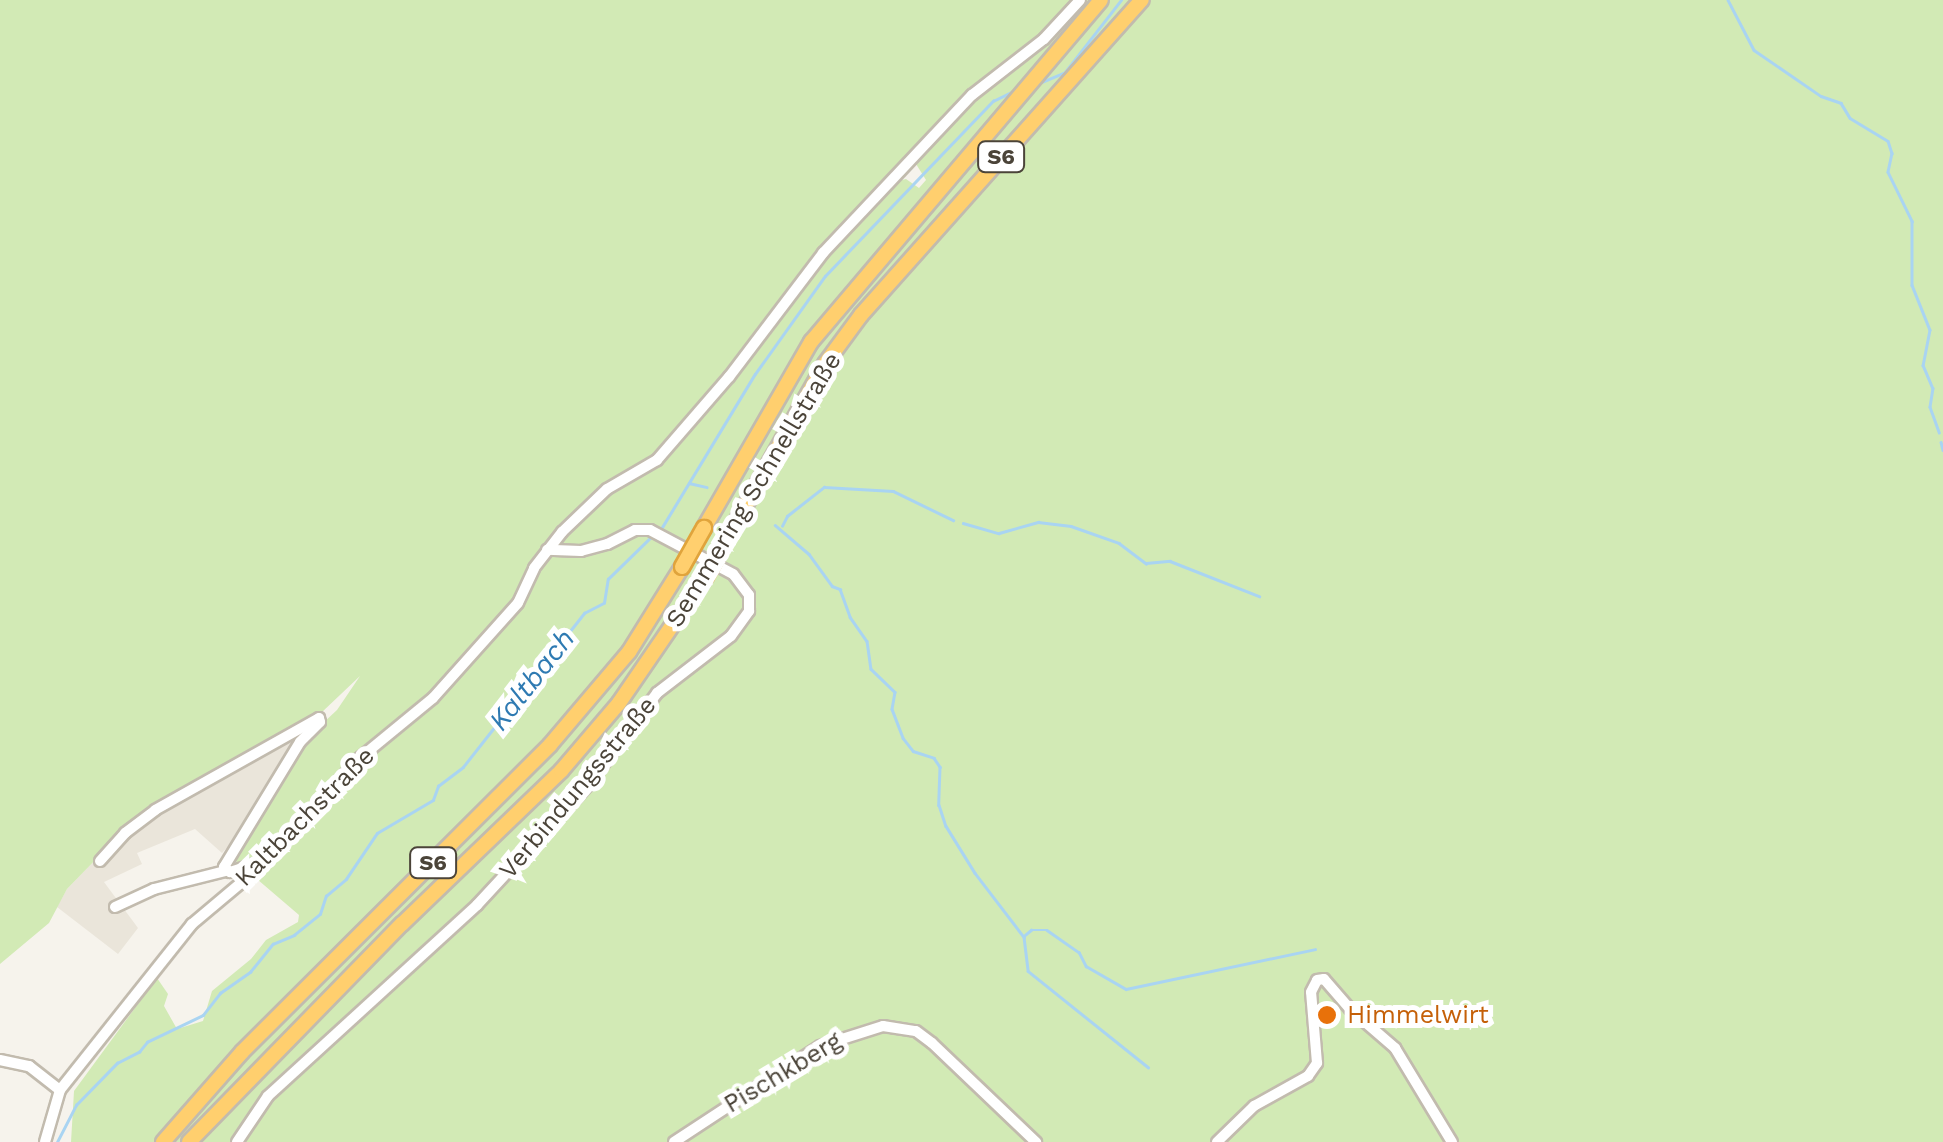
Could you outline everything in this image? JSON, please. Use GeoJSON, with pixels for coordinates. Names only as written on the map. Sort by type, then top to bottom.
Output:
{"type":"FeatureCollection","features":[{"type":"Feature","properties":{"kind":"highway","name":"Semmering Schnellstraße"},"geometry":{"type":"LineString","coordinates":[[163,1142],[242,1052],[550,745],[629,652],[811,342],[1102,0]]}},
{"type":"Feature","properties":{"kind":"highway","name":"Semmering Schnellstraße"},"geometry":{"type":"LineString","coordinates":[[189,1142],[561,771],[619,703],[706,576],[826,364],[861,315],[1142,0]]}},
{"type":"Feature","properties":{"kind":"street","name":"Kaltbachstraße"},"geometry":{"type":"LineString","coordinates":[[45,1142],[60,1090],[192,924],[261,866],[360,758],[432,698],[518,603],[547,550],[606,489],[657,460],[728,377],[822,253],[972,95],[1044,39],[1080,0]]}},
{"type":"Feature","properties":{"kind":"street","name":"Verbindungsstraße"},"geometry":{"type":"LineString","coordinates":[[237,1142],[268,1096],[529,852],[588,785],[657,692],[731,636],[744,620],[750,601],[742,582],[668,536],[650,530],[635,530],[607,544],[581,550],[547,550]]}},
{"type":"Feature","properties":{"kind":"street"},"geometry":{"type":"LineString","coordinates":[[100,861],[125,833],[155,810],[319,718],[225,862],[225,870]]}},
{"type":"Feature","properties":{"kind":"street"},"geometry":{"type":"LineString","coordinates":[[115,907],[154,889],[225,870],[261,866]]}},
{"type":"Feature","properties":{"kind":"street"},"geometry":{"type":"LineString","coordinates":[[1217,1142],[1254,1106],[1297,1083],[1317,1064],[1311,992],[1317,980],[1324,978],[1350,1009],[1395,1048],[1452,1142]]}},
{"type":"Feature","properties":{"kind":"street","name":"Pischkberg"},"geometry":{"type":"LineString","coordinates":[[674,1142],[820,1046],[883,1026],[916,1031],[932,1043],[1036,1142]]}},
{"type":"Feature","properties":{"kind":"street"},"geometry":{"type":"LineString","coordinates":[[0,1060],[29,1066],[60,1090]]}},
{"type":"Feature","properties":{"kind":"shaded area"},"geometry":{"type":"Polygon","coordinates":[[[284,731],[295,733],[298,740],[253,819],[222,853],[195,829],[137,853],[142,864],[104,882],[138,928],[118,954],[57,907],[67,889],[123,831],[284,731]]]}},
{"type":"Feature","properties":{"kind":"green space"},"geometry":{"type":"Polygon","coordinates":[[[0,0],[1074,0],[1036,40],[979,83],[846,222],[657,456],[664,457],[847,232],[898,181],[906,179],[919,188],[926,180],[916,164],[922,153],[982,90],[1048,39],[1085,0],[1943,0],[1943,1142],[71,1142],[74,1091],[157,978],[168,994],[164,1006],[177,1029],[203,1021],[212,991],[251,959],[266,940],[298,922],[299,915],[231,857],[307,738],[337,710],[360,676],[321,713],[136,818],[67,889],[49,923],[0,964],[0,0]],[[612,756],[605,758],[533,845],[469,911],[405,968],[411,971],[503,884],[612,756]]]}},
{"type":"Feature","properties":{"kind":"waterway","name":"Kaltbach"},"geometry":{"type":"LineString","coordinates":[[1035,85],[1065,72],[1121,0]]}},
{"type":"Feature","properties":{"kind":"waterway"},"geometry":{"type":"LineString","coordinates":[[1728,0],[1754,50],[1821,96],[1841,103],[1850,118],[1888,141],[1892,153],[1888,172],[1912,221],[1912,285],[1930,330],[1923,365],[1933,388],[1930,407],[1939,432]]}},
{"type":"Feature","properties":{"kind":"waterway","name":"Kaltbach"},"geometry":{"type":"LineString","coordinates":[[661,529],[755,374],[825,276],[993,101],[1018,89]]}},
{"type":"Feature","properties":{"kind":"waterway"},"geometry":{"type":"LineString","coordinates":[[1941,442],[1943,450]]}},
{"type":"Feature","properties":{"kind":"waterway"},"geometry":{"type":"LineString","coordinates":[[689,483],[707,487]]}},
{"type":"Feature","properties":{"kind":"waterway"},"geometry":{"type":"LineString","coordinates":[[782,526],[787,516],[824,487],[893,491],[953,520]]}},
{"type":"Feature","properties":{"kind":"waterway"},"geometry":{"type":"LineString","coordinates":[[963,523],[999,533],[1038,522],[1071,526],[1119,543],[1146,563],[1170,561],[1259,596]]}},
{"type":"Feature","properties":{"kind":"waterway"},"geometry":{"type":"LineString","coordinates":[[775,525],[809,554],[832,586],[840,589],[850,617],[867,641],[871,669],[895,692],[892,709],[903,738],[913,751],[934,758],[940,767],[939,805],[946,826],[975,873],[1024,937],[1028,971],[1148,1067]]}},
{"type":"Feature","properties":{"kind":"waterway","name":"Kaltbach"},"geometry":{"type":"LineString","coordinates":[[57,1142],[76,1105],[117,1063],[139,1052],[147,1042],[203,1015],[220,993],[250,972],[273,944],[294,935],[320,914],[326,896],[346,879],[377,833],[433,800],[438,786],[463,767],[584,613],[604,603],[608,579],[651,537]]}},
{"type":"Feature","properties":{"kind":"waterway"},"geometry":{"type":"LineString","coordinates":[[1025,935],[1031,930],[1047,930],[1079,952],[1086,966],[1126,989],[1315,949]]}},
{"type":"Feature","properties":{"kind":"place","name":"Himmelwirt"},"geometry":{"type":"Point","coordinates":[1327,1015]}}]}
